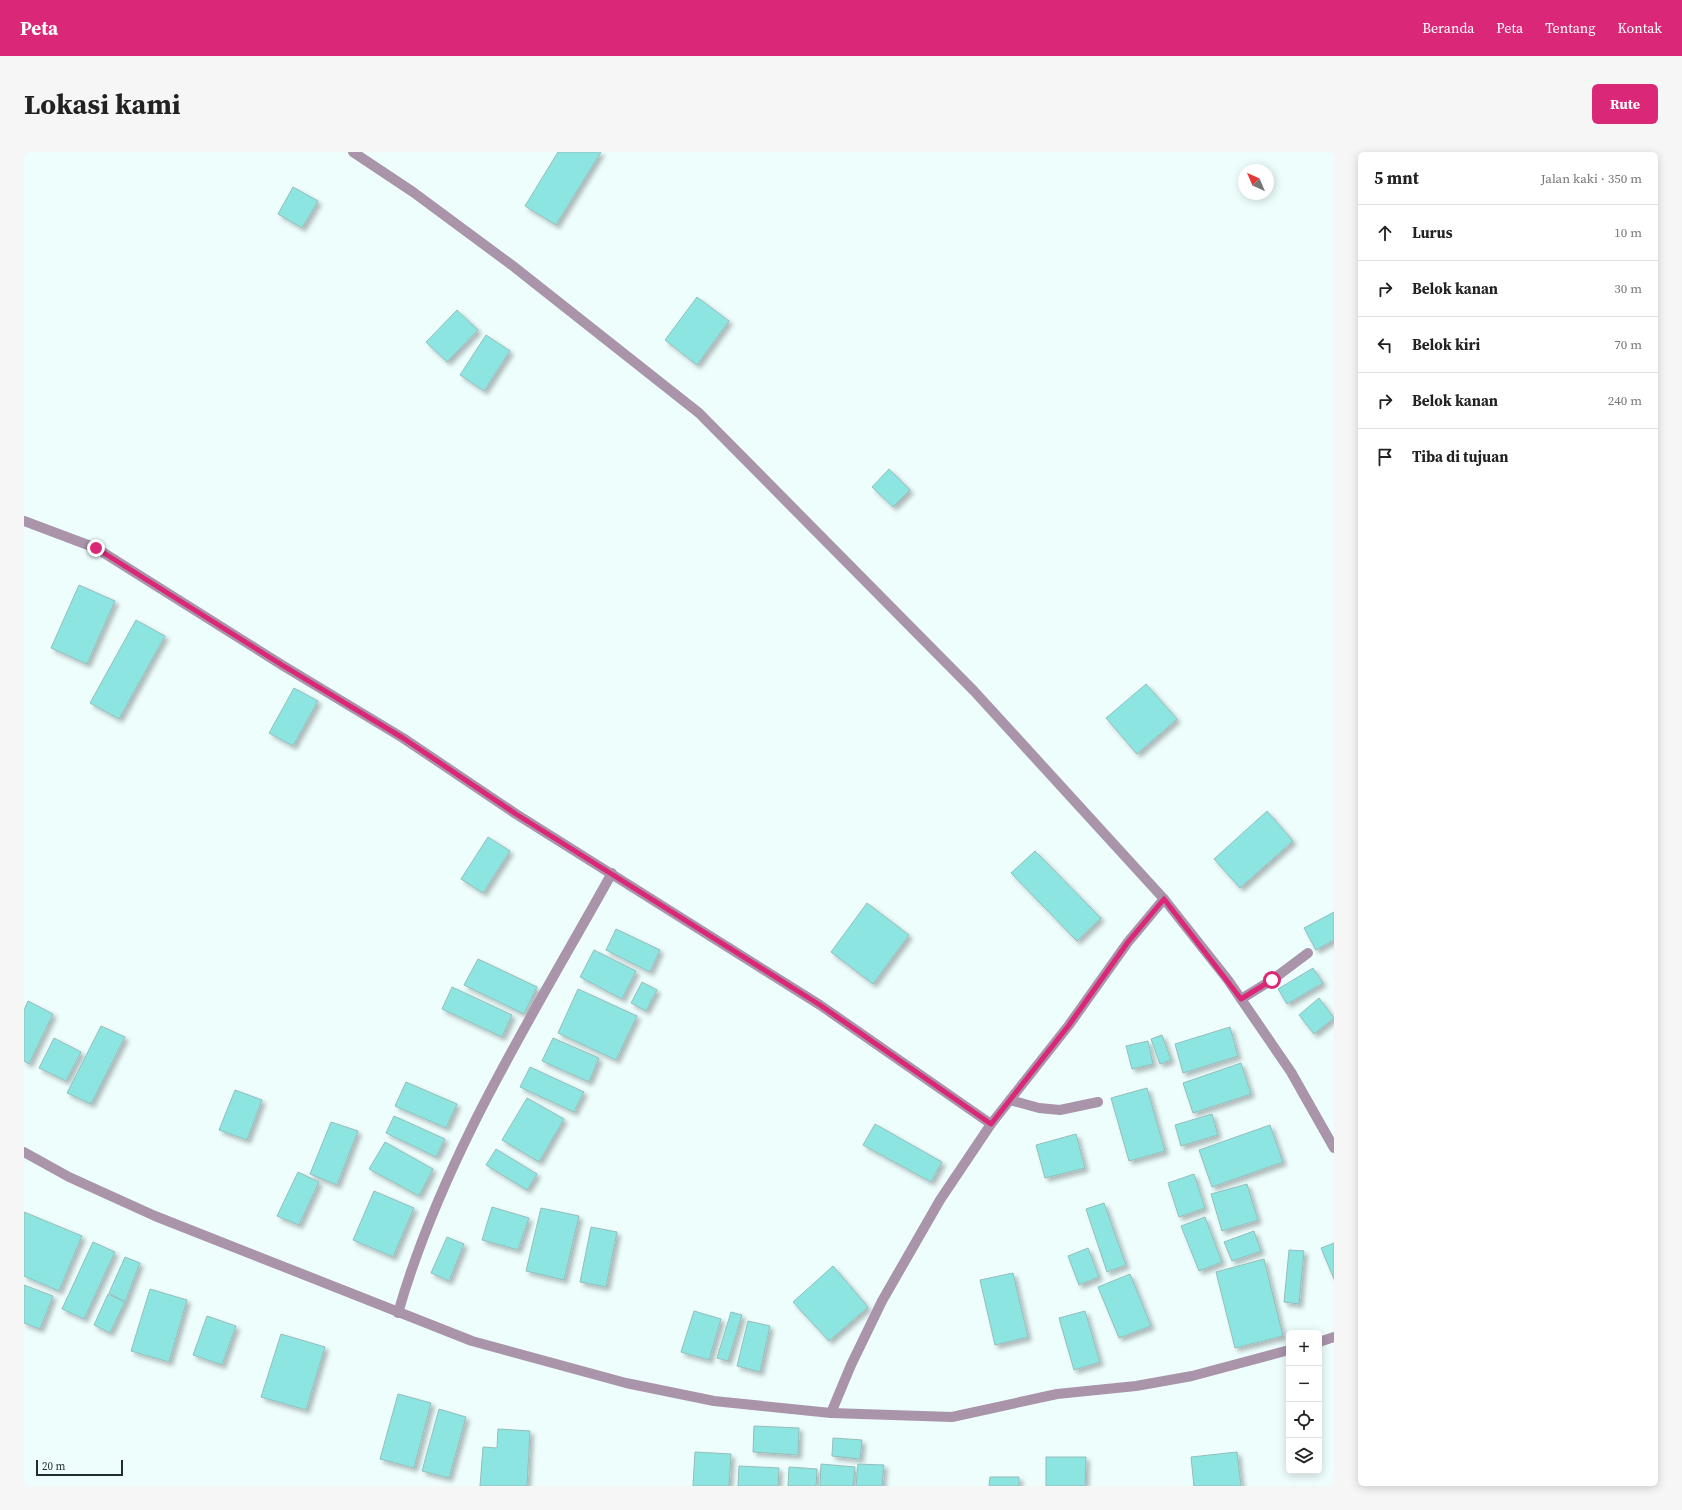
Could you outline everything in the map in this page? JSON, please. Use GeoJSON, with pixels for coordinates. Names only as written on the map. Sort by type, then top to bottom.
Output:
{"type":"FeatureCollection","features":[{"type":"Feature","properties":{"kind":"street"},"geometry":{"type":"LineString","coordinates":[[353,152],[413,192],[513,266],[699,413],[974,691],[1164,899],[1241,999],[1291,1072],[1334,1148]]}},
{"type":"Feature","properties":{"kind":"street"},"geometry":{"type":"LineString","coordinates":[[24,521],[96,548],[282,665],[403,738],[516,814],[820,1005],[991,1124]]}},
{"type":"Feature","properties":{"kind":"street"},"geometry":{"type":"LineString","coordinates":[[398,1313],[419,1248],[456,1162],[491,1091],[612,873]]}},
{"type":"Feature","properties":{"kind":"street"},"geometry":{"type":"LineString","coordinates":[[831,1413],[851,1365],[882,1301],[940,1200],[991,1124],[1069,1025],[1128,942],[1164,899]]}},
{"type":"Feature","properties":{"kind":"street"},"geometry":{"type":"LineString","coordinates":[[1241,999],[1278,976],[1308,954]]}},
{"type":"Feature","properties":{"kind":"street"},"geometry":{"type":"LineString","coordinates":[[1010,1100],[1039,1108],[1060,1110],[1098,1102]]}},
{"type":"Feature","properties":{"kind":"street"},"geometry":{"type":"LineString","coordinates":[[24,1152],[69,1177],[155,1216],[472,1341],[626,1383],[714,1401],[831,1413],[952,1417],[1057,1394],[1136,1386],[1192,1376],[1286,1351]]}},
{"type":"Feature","properties":{"kind":"street"},"geometry":{"type":"LineString","coordinates":[[1322,1341],[1334,1337]]}},
{"type":"Feature","properties":{"kind":"building"},"geometry":{"type":"Polygon","coordinates":[[[558,152],[601,152],[556,225],[525,206],[558,152]]]}},
{"type":"Feature","properties":{"kind":"building"},"geometry":{"type":"Polygon","coordinates":[[[293,187],[318,201],[302,228],[278,214],[293,187]]]}},
{"type":"Feature","properties":{"kind":"building"},"geometry":{"type":"Polygon","coordinates":[[[697,297],[729,321],[697,365],[665,340],[697,297]]]}},
{"type":"Feature","properties":{"kind":"building"},"geometry":{"type":"Polygon","coordinates":[[[457,310],[478,330],[447,362],[426,342],[457,310]]]}},
{"type":"Feature","properties":{"kind":"building"},"geometry":{"type":"Polygon","coordinates":[[[486,335],[510,351],[484,391],[460,375],[486,335]]]}},
{"type":"Feature","properties":{"kind":"building"},"geometry":{"type":"Polygon","coordinates":[[[889,469],[910,490],[893,507],[872,487],[889,469]]]}},
{"type":"Feature","properties":{"kind":"building"},"geometry":{"type":"Polygon","coordinates":[[[79,585],[115,601],[87,664],[51,648],[79,585]]]}},
{"type":"Feature","properties":{"kind":"building"},"geometry":{"type":"Polygon","coordinates":[[[136,620],[165,636],[119,719],[90,703],[136,620]]]}},
{"type":"Feature","properties":{"kind":"building"},"geometry":{"type":"Polygon","coordinates":[[[1146,684],[1177,719],[1137,754],[1106,718],[1146,684]]]}},
{"type":"Feature","properties":{"kind":"building"},"geometry":{"type":"Polygon","coordinates":[[[294,688],[318,701],[293,746],[269,733],[294,688]]]}},
{"type":"Feature","properties":{"kind":"building"},"geometry":{"type":"Polygon","coordinates":[[[1267,811],[1293,841],[1240,888],[1214,859],[1267,811]]]}},
{"type":"Feature","properties":{"kind":"building"},"geometry":{"type":"Polygon","coordinates":[[[488,837],[510,851],[483,893],[461,879],[488,837]]]}},
{"type":"Feature","properties":{"kind":"building"},"geometry":{"type":"Polygon","coordinates":[[[1035,851],[1101,918],[1077,941],[1011,873],[1035,851]]]}},
{"type":"Feature","properties":{"kind":"building"},"geometry":{"type":"Polygon","coordinates":[[[867,903],[909,935],[873,984],[831,952],[867,903]]]}},
{"type":"Feature","properties":{"kind":"building"},"geometry":{"type":"Polygon","coordinates":[[[1334,912],[1334,940],[1316,950],[1304,928],[1334,912]]]}},
{"type":"Feature","properties":{"kind":"building"},"geometry":{"type":"Polygon","coordinates":[[[616,929],[660,950],[650,972],[606,950],[616,929]]]}},
{"type":"Feature","properties":{"kind":"building"},"geometry":{"type":"Polygon","coordinates":[[[594,950],[636,971],[622,999],[580,977],[594,950]]]}},
{"type":"Feature","properties":{"kind":"building"},"geometry":{"type":"Polygon","coordinates":[[[478,959],[537,987],[524,1014],[464,985],[478,959]]]}},
{"type":"Feature","properties":{"kind":"building"},"geometry":{"type":"Polygon","coordinates":[[[1313,968],[1323,983],[1287,1004],[1278,989],[1313,968]]]}},
{"type":"Feature","properties":{"kind":"building"},"geometry":{"type":"Polygon","coordinates":[[[642,982],[657,990],[646,1011],[631,1003],[642,982]]]}},
{"type":"Feature","properties":{"kind":"building"},"geometry":{"type":"Polygon","coordinates":[[[452,987],[512,1015],[502,1037],[442,1009],[452,987]]]}},
{"type":"Feature","properties":{"kind":"building"},"geometry":{"type":"Polygon","coordinates":[[[578,989],[637,1016],[616,1060],[558,1033],[578,989]]]}},
{"type":"Feature","properties":{"kind":"building"},"geometry":{"type":"Polygon","coordinates":[[[1319,998],[1334,1018],[1314,1034],[1299,1015],[1319,998]]]}},
{"type":"Feature","properties":{"kind":"building"},"geometry":{"type":"Polygon","coordinates":[[[28,1001],[53,1014],[29,1064],[24,1061],[24,1010],[28,1001]]]}},
{"type":"Feature","properties":{"kind":"building"},"geometry":{"type":"Polygon","coordinates":[[[101,1026],[125,1037],[91,1104],[67,1093],[101,1026]]]}},
{"type":"Feature","properties":{"kind":"building"},"geometry":{"type":"Polygon","coordinates":[[[1230,1027],[1238,1056],[1183,1073],[1175,1044],[1230,1027]]]}},
{"type":"Feature","properties":{"kind":"building"},"geometry":{"type":"Polygon","coordinates":[[[1162,1035],[1171,1060],[1160,1064],[1151,1039],[1162,1035]]]}},
{"type":"Feature","properties":{"kind":"building"},"geometry":{"type":"Polygon","coordinates":[[[54,1038],[81,1052],[66,1081],[39,1068],[54,1038]]]}},
{"type":"Feature","properties":{"kind":"building"},"geometry":{"type":"Polygon","coordinates":[[[553,1038],[599,1058],[589,1082],[542,1061],[553,1038]]]}},
{"type":"Feature","properties":{"kind":"building"},"geometry":{"type":"Polygon","coordinates":[[[1148,1041],[1153,1064],[1132,1069],[1126,1046],[1148,1041]]]}},
{"type":"Feature","properties":{"kind":"building"},"geometry":{"type":"Polygon","coordinates":[[[1241,1063],[1251,1094],[1193,1113],[1183,1083],[1241,1063]]]}},
{"type":"Feature","properties":{"kind":"building"},"geometry":{"type":"Polygon","coordinates":[[[530,1067],[584,1092],[574,1112],[520,1087],[530,1067]]]}},
{"type":"Feature","properties":{"kind":"building"},"geometry":{"type":"Polygon","coordinates":[[[406,1082],[457,1104],[446,1128],[395,1106],[406,1082]]]}},
{"type":"Feature","properties":{"kind":"building"},"geometry":{"type":"Polygon","coordinates":[[[1147,1088],[1165,1151],[1129,1161],[1111,1098],[1147,1088]]]}},
{"type":"Feature","properties":{"kind":"building"},"geometry":{"type":"Polygon","coordinates":[[[235,1090],[262,1100],[247,1140],[219,1130],[235,1090]]]}},
{"type":"Feature","properties":{"kind":"building"},"geometry":{"type":"Polygon","coordinates":[[[527,1098],[564,1119],[539,1162],[502,1140],[527,1098]]]}},
{"type":"Feature","properties":{"kind":"building"},"geometry":{"type":"Polygon","coordinates":[[[1212,1114],[1218,1135],[1181,1146],[1175,1125],[1212,1114]]]}},
{"type":"Feature","properties":{"kind":"building"},"geometry":{"type":"Polygon","coordinates":[[[394,1116],[445,1139],[436,1157],[386,1133],[394,1116]]]}},
{"type":"Feature","properties":{"kind":"building"},"geometry":{"type":"Polygon","coordinates":[[[331,1122],[358,1131],[337,1185],[310,1174],[331,1122]]]}},
{"type":"Feature","properties":{"kind":"building"},"geometry":{"type":"Polygon","coordinates":[[[875,1124],[942,1162],[931,1182],[863,1145],[875,1124]]]}},
{"type":"Feature","properties":{"kind":"building"},"geometry":{"type":"Polygon","coordinates":[[[1270,1125],[1283,1162],[1212,1187],[1199,1150],[1270,1125]]]}},
{"type":"Feature","properties":{"kind":"building"},"geometry":{"type":"Polygon","coordinates":[[[1076,1134],[1085,1168],[1045,1178],[1036,1145],[1076,1134]]]}},
{"type":"Feature","properties":{"kind":"building"},"geometry":{"type":"Polygon","coordinates":[[[385,1142],[433,1169],[419,1196],[369,1169],[385,1142]]]}},
{"type":"Feature","properties":{"kind":"building"},"geometry":{"type":"Polygon","coordinates":[[[496,1149],[537,1174],[527,1190],[486,1165],[496,1149]]]}},
{"type":"Feature","properties":{"kind":"building"},"geometry":{"type":"Polygon","coordinates":[[[298,1172],[319,1182],[299,1225],[277,1216],[298,1172]]]}},
{"type":"Feature","properties":{"kind":"building"},"geometry":{"type":"Polygon","coordinates":[[[1194,1174],[1205,1208],[1179,1217],[1168,1183],[1194,1174]]]}},
{"type":"Feature","properties":{"kind":"building"},"geometry":{"type":"Polygon","coordinates":[[[1247,1184],[1258,1220],[1222,1231],[1211,1194],[1247,1184]]]}},
{"type":"Feature","properties":{"kind":"building"},"geometry":{"type":"Polygon","coordinates":[[[374,1191],[414,1208],[393,1257],[353,1240],[374,1191]]]}},
{"type":"Feature","properties":{"kind":"building"},"geometry":{"type":"Polygon","coordinates":[[[1104,1203],[1126,1265],[1107,1272],[1086,1209],[1104,1203]]]}},
{"type":"Feature","properties":{"kind":"building"},"geometry":{"type":"Polygon","coordinates":[[[492,1207],[529,1218],[518,1250],[482,1240],[492,1207]]]}},
{"type":"Feature","properties":{"kind":"building"},"geometry":{"type":"Polygon","coordinates":[[[541,1208],[579,1216],[564,1280],[526,1271],[541,1208]]]}},
{"type":"Feature","properties":{"kind":"building"},"geometry":{"type":"Polygon","coordinates":[[[24,1212],[82,1236],[59,1291],[24,1276],[24,1212]]]}},
{"type":"Feature","properties":{"kind":"building"},"geometry":{"type":"Polygon","coordinates":[[[1205,1217],[1222,1262],[1199,1271],[1181,1226],[1205,1217]]]}},
{"type":"Feature","properties":{"kind":"building"},"geometry":{"type":"Polygon","coordinates":[[[591,1227],[617,1232],[606,1287],[580,1282],[591,1227]]]}},
{"type":"Feature","properties":{"kind":"building"},"geometry":{"type":"Polygon","coordinates":[[[1254,1231],[1261,1251],[1232,1261],[1224,1242],[1254,1231]]]}},
{"type":"Feature","properties":{"kind":"building"},"geometry":{"type":"Polygon","coordinates":[[[447,1237],[464,1244],[449,1281],[431,1273],[447,1237]]]}},
{"type":"Feature","properties":{"kind":"building"},"geometry":{"type":"Polygon","coordinates":[[[93,1242],[115,1252],[84,1319],[62,1309],[93,1242]]]}},
{"type":"Feature","properties":{"kind":"building"},"geometry":{"type":"Polygon","coordinates":[[[1334,1243],[1334,1279],[1321,1248],[1334,1243]]]}},
{"type":"Feature","properties":{"kind":"building"},"geometry":{"type":"Polygon","coordinates":[[[1088,1248],[1099,1277],[1079,1285],[1068,1256],[1088,1248]]]}},
{"type":"Feature","properties":{"kind":"building"},"geometry":{"type":"Polygon","coordinates":[[[1289,1250],[1304,1251],[1299,1304],[1284,1302],[1289,1250]]]}},
{"type":"Feature","properties":{"kind":"building"},"geometry":{"type":"Polygon","coordinates":[[[125,1257],[140,1263],[125,1302],[109,1293],[125,1257]]]}},
{"type":"Feature","properties":{"kind":"building"},"geometry":{"type":"Polygon","coordinates":[[[1264,1259],[1283,1336],[1235,1348],[1216,1272],[1264,1259]]]}},
{"type":"Feature","properties":{"kind":"building"},"geometry":{"type":"Polygon","coordinates":[[[833,1266],[868,1307],[829,1341],[793,1302],[833,1266]]]}},
{"type":"Feature","properties":{"kind":"building"},"geometry":{"type":"Polygon","coordinates":[[[1013,1273],[1028,1337],[995,1345],[980,1280],[1013,1273]]]}},
{"type":"Feature","properties":{"kind":"building"},"geometry":{"type":"Polygon","coordinates":[[[1130,1274],[1151,1326],[1119,1338],[1098,1287],[1130,1274]]]}},
{"type":"Feature","properties":{"kind":"building"},"geometry":{"type":"Polygon","coordinates":[[[24,1285],[53,1296],[40,1329],[24,1323],[24,1285]]]}},
{"type":"Feature","properties":{"kind":"building"},"geometry":{"type":"Polygon","coordinates":[[[150,1289],[187,1300],[169,1362],[131,1351],[150,1289]]]}},
{"type":"Feature","properties":{"kind":"building"},"geometry":{"type":"Polygon","coordinates":[[[108,1294],[125,1302],[110,1333],[94,1325],[108,1294]]]}},
{"type":"Feature","properties":{"kind":"building"},"geometry":{"type":"Polygon","coordinates":[[[694,1311],[721,1319],[709,1360],[681,1352],[694,1311]]]}},
{"type":"Feature","properties":{"kind":"building"},"geometry":{"type":"Polygon","coordinates":[[[1085,1311],[1100,1362],[1074,1370],[1059,1318],[1085,1311]]]}},
{"type":"Feature","properties":{"kind":"building"},"geometry":{"type":"Polygon","coordinates":[[[731,1312],[742,1315],[728,1361],[717,1358],[731,1312]]]}},
{"type":"Feature","properties":{"kind":"building"},"geometry":{"type":"Polygon","coordinates":[[[207,1316],[236,1326],[222,1365],[193,1355],[207,1316]]]}},
{"type":"Feature","properties":{"kind":"building"},"geometry":{"type":"Polygon","coordinates":[[[748,1321],[770,1326],[760,1372],[737,1366],[748,1321]]]}},
{"type":"Feature","properties":{"kind":"building"},"geometry":{"type":"Polygon","coordinates":[[[281,1334],[325,1347],[306,1410],[261,1397],[281,1334]]]}},
{"type":"Feature","properties":{"kind":"building"},"geometry":{"type":"Polygon","coordinates":[[[398,1394],[431,1403],[414,1468],[380,1459],[398,1394]]]}},
{"type":"Feature","properties":{"kind":"building"},"geometry":{"type":"Polygon","coordinates":[[[439,1409],[466,1417],[449,1478],[422,1471],[439,1409]]]}},
{"type":"Feature","properties":{"kind":"building"},"geometry":{"type":"Polygon","coordinates":[[[754,1426],[799,1428],[798,1455],[753,1452],[754,1426]]]}},
{"type":"Feature","properties":{"kind":"building"},"geometry":{"type":"Polygon","coordinates":[[[498,1429],[530,1431],[527,1486],[480,1486],[483,1447],[497,1448],[498,1429]]]}},
{"type":"Feature","properties":{"kind":"building"},"geometry":{"type":"Polygon","coordinates":[[[833,1438],[862,1440],[860,1459],[832,1456],[833,1438]]]}},
{"type":"Feature","properties":{"kind":"building"},"geometry":{"type":"Polygon","coordinates":[[[695,1452],[731,1454],[729,1486],[693,1486],[695,1452]]]}},
{"type":"Feature","properties":{"kind":"building"},"geometry":{"type":"Polygon","coordinates":[[[1237,1452],[1241,1486],[1194,1486],[1191,1457],[1237,1452]]]}},
{"type":"Feature","properties":{"kind":"building"},"geometry":{"type":"Polygon","coordinates":[[[1046,1457],[1086,1457],[1085,1486],[1046,1486],[1046,1457]]]}},
{"type":"Feature","properties":{"kind":"building"},"geometry":{"type":"Polygon","coordinates":[[[821,1464],[855,1467],[853,1486],[820,1486],[821,1464]]]}},
{"type":"Feature","properties":{"kind":"building"},"geometry":{"type":"Polygon","coordinates":[[[858,1464],[884,1465],[882,1486],[856,1486],[858,1464]]]}},
{"type":"Feature","properties":{"kind":"building"},"geometry":{"type":"Polygon","coordinates":[[[739,1466],[779,1468],[778,1486],[738,1486],[739,1466]]]}},
{"type":"Feature","properties":{"kind":"building"},"geometry":{"type":"Polygon","coordinates":[[[789,1467],[817,1469],[816,1486],[788,1486],[789,1467]]]}},
{"type":"Feature","properties":{"kind":"building"},"geometry":{"type":"Polygon","coordinates":[[[990,1477],[1019,1477],[1019,1486],[989,1486],[990,1477]]]}},
{"type":"Feature","properties":{"kind":"route"},"geometry":{"type":"LineString","coordinates":[[96,548],[282,665],[403,738],[516,814],[820,1005],[991,1124],[1069,1025],[1128,942],[1164,899],[1228,980],[1241,999],[1272,980]]}}]}
